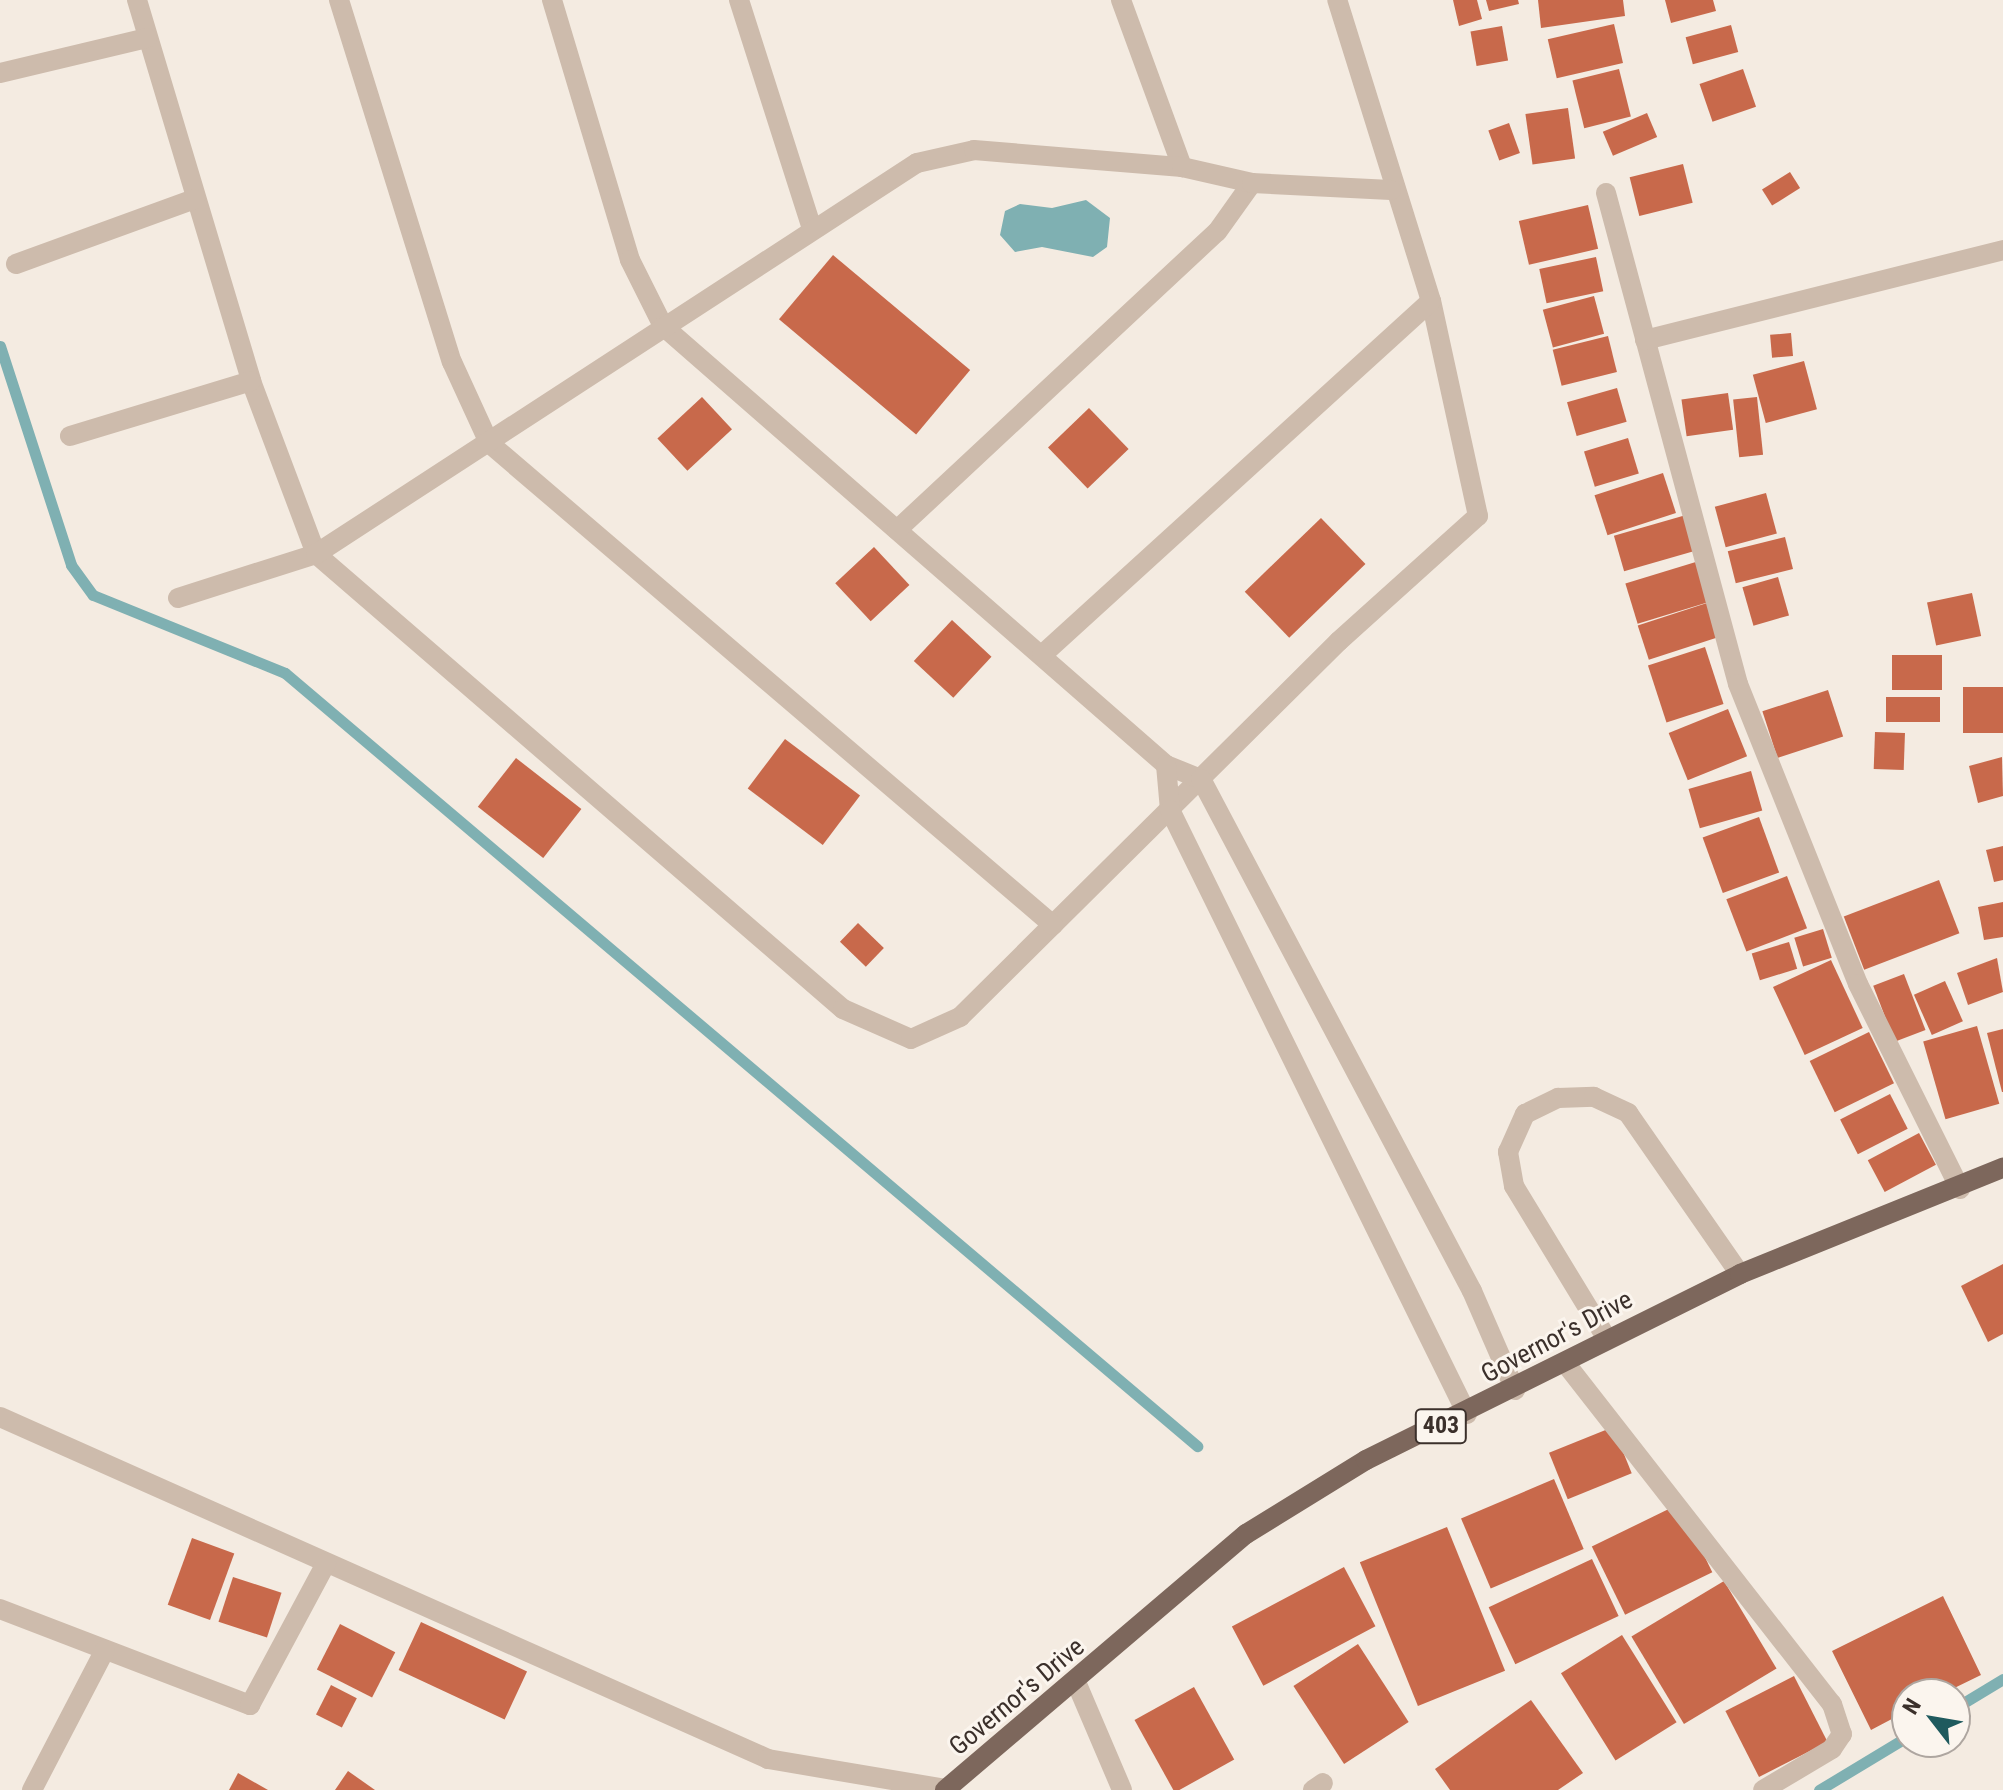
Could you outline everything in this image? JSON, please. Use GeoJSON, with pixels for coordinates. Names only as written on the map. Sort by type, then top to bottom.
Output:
{"type":"FeatureCollection","features":[{"type":"Feature","properties":{"kind":"main road","name":"Governor's Drive"},"geometry":{"type":"LineString","coordinates":[[945,1790],[1076,1682],[1246,1534],[1366,1460],[1467,1414],[1566,1364],[1607,1339],[1740,1274],[1960,1189],[2003,1168]]}},
{"type":"Feature","properties":{"kind":"street"},"geometry":{"type":"LineString","coordinates":[[137,0],[251,381],[316,554],[843,1009],[911,1039],[960,1017],[1201,779],[1478,516],[1431,301],[1391,190],[1337,0]]}},
{"type":"Feature","properties":{"kind":"street"},"geometry":{"type":"LineString","coordinates":[[339,0],[452,362],[489,443],[1053,925]]}},
{"type":"Feature","properties":{"kind":"street"},"geometry":{"type":"LineString","coordinates":[[552,0],[630,260],[663,326],[1166,765],[1201,779],[1472,1291],[1515,1390]]}},
{"type":"Feature","properties":{"kind":"street"},"geometry":{"type":"LineString","coordinates":[[739,0],[811,226]]}},
{"type":"Feature","properties":{"kind":"street"},"geometry":{"type":"LineString","coordinates":[[1121,0],[1182,167]]}},
{"type":"Feature","properties":{"kind":"street"},"geometry":{"type":"LineString","coordinates":[[0,73],[147,38]]}},
{"type":"Feature","properties":{"kind":"street"},"geometry":{"type":"LineString","coordinates":[[178,598],[316,554],[489,443],[811,226],[917,163],[974,150],[1182,167],[1252,183],[1391,190]]}},
{"type":"Feature","properties":{"kind":"street"},"geometry":{"type":"LineString","coordinates":[[897,530],[1217,232],[1252,183]]}},
{"type":"Feature","properties":{"kind":"street"},"geometry":{"type":"LineString","coordinates":[[1606,193],[1738,684],[1858,984],[1960,1189]]}},
{"type":"Feature","properties":{"kind":"street"},"geometry":{"type":"LineString","coordinates":[[16,264],[195,199]]}},
{"type":"Feature","properties":{"kind":"street"},"geometry":{"type":"LineString","coordinates":[[1645,340],[2003,250]]}},
{"type":"Feature","properties":{"kind":"street"},"geometry":{"type":"LineString","coordinates":[[1042,655],[1431,301]]}},
{"type":"Feature","properties":{"kind":"street"},"geometry":{"type":"LineString","coordinates":[[70,436],[251,381]]}},
{"type":"Feature","properties":{"kind":"street"},"geometry":{"type":"LineString","coordinates":[[1166,765],[1170,810],[1467,1414]]}},
{"type":"Feature","properties":{"kind":"street"},"geometry":{"type":"LineString","coordinates":[[1607,1339],[1514,1186],[1508,1152],[1525,1114],[1558,1098],[1594,1097],[1628,1113],[1740,1274]]}},
{"type":"Feature","properties":{"kind":"street"},"geometry":{"type":"LineString","coordinates":[[1566,1364],[1832,1704],[1842,1734],[1832,1749],[1763,1790]]}},
{"type":"Feature","properties":{"kind":"street"},"geometry":{"type":"LineString","coordinates":[[0,1417],[768,1759],[945,1790]]}},
{"type":"Feature","properties":{"kind":"street"},"geometry":{"type":"LineString","coordinates":[[0,1609],[250,1705],[326,1563]]}},
{"type":"Feature","properties":{"kind":"street"},"geometry":{"type":"LineString","coordinates":[[32,1790],[105,1650]]}},
{"type":"Feature","properties":{"kind":"street"},"geometry":{"type":"LineString","coordinates":[[1076,1682],[1122,1790]]}},
{"type":"Feature","properties":{"kind":"water"},"geometry":{"type":"Polygon","coordinates":[[[1086,200],[1110,218],[1107,247],[1093,257],[1042,247],[1015,252],[1000,235],[1005,211],[1020,204],[1052,208],[1086,200]]]}},
{"type":"Feature","properties":{"kind":"building"},"geometry":{"type":"Polygon","coordinates":[[[1453,0],[1477,0],[1482,19],[1459,26],[1453,0]]]}},
{"type":"Feature","properties":{"kind":"building"},"geometry":{"type":"Polygon","coordinates":[[[1486,0],[1518,0],[1519,4],[1489,11],[1486,0]]]}},
{"type":"Feature","properties":{"kind":"building"},"geometry":{"type":"Polygon","coordinates":[[[1538,0],[1623,0],[1625,16],[1541,28],[1538,0]]]}},
{"type":"Feature","properties":{"kind":"building"},"geometry":{"type":"Polygon","coordinates":[[[1665,0],[1713,0],[1716,11],[1671,23],[1665,0]]]}},
{"type":"Feature","properties":{"kind":"building"},"geometry":{"type":"Polygon","coordinates":[[[1614,24],[1623,63],[1557,78],[1548,39],[1614,24]]]}},
{"type":"Feature","properties":{"kind":"building"},"geometry":{"type":"Polygon","coordinates":[[[1731,25],[1738,52],[1693,64],[1686,37],[1731,25]]]}},
{"type":"Feature","properties":{"kind":"building"},"geometry":{"type":"Polygon","coordinates":[[[1502,26],[1508,60],[1477,66],[1470,32],[1502,26]]]}},
{"type":"Feature","properties":{"kind":"building"},"geometry":{"type":"Polygon","coordinates":[[[1619,69],[1631,117],[1584,128],[1572,81],[1619,69]]]}},
{"type":"Feature","properties":{"kind":"building"},"geometry":{"type":"Polygon","coordinates":[[[1743,69],[1756,107],[1713,122],[1700,84],[1743,69]]]}},
{"type":"Feature","properties":{"kind":"building"},"geometry":{"type":"Polygon","coordinates":[[[1568,108],[1575,159],[1533,164],[1525,114],[1568,108]]]}},
{"type":"Feature","properties":{"kind":"building"},"geometry":{"type":"Polygon","coordinates":[[[1647,113],[1657,137],[1613,156],[1603,132],[1647,113]]]}},
{"type":"Feature","properties":{"kind":"building"},"geometry":{"type":"Polygon","coordinates":[[[1509,123],[1520,153],[1499,161],[1488,131],[1509,123]]]}},
{"type":"Feature","properties":{"kind":"building"},"geometry":{"type":"Polygon","coordinates":[[[1683,164],[1693,203],[1639,216],[1630,177],[1683,164]]]}},
{"type":"Feature","properties":{"kind":"building"},"geometry":{"type":"Polygon","coordinates":[[[1790,172],[1800,188],[1772,206],[1762,189],[1790,172]]]}},
{"type":"Feature","properties":{"kind":"building"},"geometry":{"type":"Polygon","coordinates":[[[1588,205],[1598,249],[1529,265],[1519,221],[1588,205]]]}},
{"type":"Feature","properties":{"kind":"building"},"geometry":{"type":"Polygon","coordinates":[[[833,255],[970,370],[916,434],[779,319],[833,255]]]}},
{"type":"Feature","properties":{"kind":"building"},"geometry":{"type":"Polygon","coordinates":[[[1596,257],[1603,291],[1547,303],[1539,269],[1596,257]]]}},
{"type":"Feature","properties":{"kind":"building"},"geometry":{"type":"Polygon","coordinates":[[[1594,296],[1604,334],[1553,347],[1543,310],[1594,296]]]}},
{"type":"Feature","properties":{"kind":"building"},"geometry":{"type":"Polygon","coordinates":[[[1791,333],[1793,356],[1772,358],[1770,335],[1791,333]]]}},
{"type":"Feature","properties":{"kind":"building"},"geometry":{"type":"Polygon","coordinates":[[[1608,336],[1617,372],[1562,386],[1553,350],[1608,336]]]}},
{"type":"Feature","properties":{"kind":"building"},"geometry":{"type":"Polygon","coordinates":[[[1804,361],[1817,409],[1766,423],[1753,375],[1804,361]]]}},
{"type":"Feature","properties":{"kind":"building"},"geometry":{"type":"Polygon","coordinates":[[[1617,388],[1627,422],[1577,436],[1567,402],[1617,388]]]}},
{"type":"Feature","properties":{"kind":"building"},"geometry":{"type":"Polygon","coordinates":[[[1728,393],[1733,430],[1687,436],[1681,400],[1728,393]]]}},
{"type":"Feature","properties":{"kind":"building"},"geometry":{"type":"Polygon","coordinates":[[[702,397],[732,429],[687,471],[657,439],[702,397]]]}},
{"type":"Feature","properties":{"kind":"building"},"geometry":{"type":"Polygon","coordinates":[[[1757,397],[1763,455],[1739,457],[1733,400],[1757,397]]]}},
{"type":"Feature","properties":{"kind":"building"},"geometry":{"type":"Polygon","coordinates":[[[1089,408],[1129,449],[1088,489],[1048,448],[1089,408]]]}},
{"type":"Feature","properties":{"kind":"building"},"geometry":{"type":"Polygon","coordinates":[[[1628,438],[1639,473],[1595,487],[1584,451],[1628,438]]]}},
{"type":"Feature","properties":{"kind":"building"},"geometry":{"type":"Polygon","coordinates":[[[1663,473],[1676,513],[1608,535],[1595,495],[1663,473]]]}},
{"type":"Feature","properties":{"kind":"building"},"geometry":{"type":"Polygon","coordinates":[[[1766,493],[1777,534],[1726,547],[1715,507],[1766,493]]]}},
{"type":"Feature","properties":{"kind":"building"},"geometry":{"type":"Polygon","coordinates":[[[1686,515],[1696,551],[1624,571],[1614,536],[1686,515]]]}},
{"type":"Feature","properties":{"kind":"building"},"geometry":{"type":"Polygon","coordinates":[[[1321,518],[1365,564],[1289,638],[1245,592],[1321,518]]]}},
{"type":"Feature","properties":{"kind":"building"},"geometry":{"type":"Polygon","coordinates":[[[1785,537],[1793,569],[1736,583],[1728,551],[1785,537]]]}},
{"type":"Feature","properties":{"kind":"building"},"geometry":{"type":"Polygon","coordinates":[[[874,547],[909,585],[871,621],[835,583],[874,547]]]}},
{"type":"Feature","properties":{"kind":"building"},"geometry":{"type":"Polygon","coordinates":[[[1699,561],[1711,601],[1638,624],[1625,584],[1699,561]]]}},
{"type":"Feature","properties":{"kind":"building"},"geometry":{"type":"Polygon","coordinates":[[[1778,577],[1789,615],[1753,626],[1742,587],[1778,577]]]}},
{"type":"Feature","properties":{"kind":"building"},"geometry":{"type":"Polygon","coordinates":[[[1972,593],[1981,636],[1936,646],[1927,603],[1972,593]]]}},
{"type":"Feature","properties":{"kind":"building"},"geometry":{"type":"Polygon","coordinates":[[[1710,602],[1721,636],[1649,660],[1638,625],[1710,602]]]}},
{"type":"Feature","properties":{"kind":"building"},"geometry":{"type":"Polygon","coordinates":[[[952,620],[991,657],[953,698],[914,661],[952,620]]]}},
{"type":"Feature","properties":{"kind":"building"},"geometry":{"type":"Polygon","coordinates":[[[1705,647],[1724,704],[1666,723],[1648,666],[1705,647]]]}},
{"type":"Feature","properties":{"kind":"building"},"geometry":{"type":"Polygon","coordinates":[[[1892,655],[1942,655],[1942,690],[1892,690],[1892,655]]]}},
{"type":"Feature","properties":{"kind":"building"},"geometry":{"type":"Polygon","coordinates":[[[1963,687],[2003,687],[2003,733],[1963,733],[1963,687]]]}},
{"type":"Feature","properties":{"kind":"building"},"geometry":{"type":"Polygon","coordinates":[[[1828,690],[1843,737],[1778,758],[1762,711],[1828,690]]]}},
{"type":"Feature","properties":{"kind":"building"},"geometry":{"type":"Polygon","coordinates":[[[1886,697],[1940,697],[1940,722],[1886,722],[1886,697]]]}},
{"type":"Feature","properties":{"kind":"building"},"geometry":{"type":"Polygon","coordinates":[[[1728,709],[1747,756],[1688,780],[1669,733],[1728,709]]]}},
{"type":"Feature","properties":{"kind":"building"},"geometry":{"type":"Polygon","coordinates":[[[1875,732],[1905,733],[1904,770],[1874,769],[1875,732]]]}},
{"type":"Feature","properties":{"kind":"building"},"geometry":{"type":"Polygon","coordinates":[[[785,739],[860,796],[823,845],[748,789],[785,739]]]}},
{"type":"Feature","properties":{"kind":"building"},"geometry":{"type":"Polygon","coordinates":[[[2002,757],[2003,796],[1978,803],[1969,766],[2002,757]]]}},
{"type":"Feature","properties":{"kind":"building"},"geometry":{"type":"Polygon","coordinates":[[[516,758],[581,809],[543,858],[478,807],[516,758]]]}},
{"type":"Feature","properties":{"kind":"building"},"geometry":{"type":"Polygon","coordinates":[[[1751,771],[1762,810],[1700,828],[1689,789],[1751,771]]]}},
{"type":"Feature","properties":{"kind":"building"},"geometry":{"type":"Polygon","coordinates":[[[1759,817],[1779,872],[1723,893],[1703,838],[1759,817]]]}},
{"type":"Feature","properties":{"kind":"building"},"geometry":{"type":"Polygon","coordinates":[[[2003,846],[2003,880],[1994,882],[1986,850],[2003,846]]]}},
{"type":"Feature","properties":{"kind":"building"},"geometry":{"type":"Polygon","coordinates":[[[1787,876],[1807,928],[1746,952],[1726,899],[1787,876]]]}},
{"type":"Feature","properties":{"kind":"building"},"geometry":{"type":"Polygon","coordinates":[[[1939,880],[1959,933],[1864,970],[1844,917],[1939,880]]]}},
{"type":"Feature","properties":{"kind":"building"},"geometry":{"type":"Polygon","coordinates":[[[2003,902],[2003,937],[1984,940],[1978,907],[2003,902]]]}},
{"type":"Feature","properties":{"kind":"building"},"geometry":{"type":"Polygon","coordinates":[[[858,923],[884,948],[866,967],[840,942],[858,923]]]}},
{"type":"Feature","properties":{"kind":"building"},"geometry":{"type":"Polygon","coordinates":[[[1823,929],[1832,958],[1803,966],[1794,938],[1823,929]]]}},
{"type":"Feature","properties":{"kind":"building"},"geometry":{"type":"Polygon","coordinates":[[[1789,942],[1797,969],[1760,980],[1752,953],[1789,942]]]}},
{"type":"Feature","properties":{"kind":"building"},"geometry":{"type":"Polygon","coordinates":[[[1997,958],[2003,992],[1968,1005],[1957,973],[1997,958]]]}},
{"type":"Feature","properties":{"kind":"building"},"geometry":{"type":"Polygon","coordinates":[[[1831,960],[1863,1028],[1805,1055],[1773,987],[1831,960]]]}},
{"type":"Feature","properties":{"kind":"building"},"geometry":{"type":"Polygon","coordinates":[[[1904,974],[1926,1030],[1895,1042],[1873,986],[1904,974]]]}},
{"type":"Feature","properties":{"kind":"building"},"geometry":{"type":"Polygon","coordinates":[[[1945,981],[1963,1021],[1932,1035],[1914,995],[1945,981]]]}},
{"type":"Feature","properties":{"kind":"building"},"geometry":{"type":"Polygon","coordinates":[[[1977,1026],[1999,1104],[1945,1119],[1923,1041],[1977,1026]]]}},
{"type":"Feature","properties":{"kind":"building"},"geometry":{"type":"Polygon","coordinates":[[[2003,1029],[2003,1092],[2002,1092],[1987,1033],[2003,1029]]]}},
{"type":"Feature","properties":{"kind":"building"},"geometry":{"type":"Polygon","coordinates":[[[1869,1032],[1894,1083],[1835,1112],[1810,1061],[1869,1032]]]}},
{"type":"Feature","properties":{"kind":"building"},"geometry":{"type":"Polygon","coordinates":[[[1890,1094],[1908,1129],[1858,1154],[1840,1119],[1890,1094]]]}},
{"type":"Feature","properties":{"kind":"building"},"geometry":{"type":"Polygon","coordinates":[[[1919,1133],[1936,1165],[1885,1192],[1868,1160],[1919,1133]]]}},
{"type":"Feature","properties":{"kind":"building"},"geometry":{"type":"Polygon","coordinates":[[[2003,1264],[2003,1334],[1988,1342],[1961,1286],[2003,1264]]]}},
{"type":"Feature","properties":{"kind":"building"},"geometry":{"type":"Polygon","coordinates":[[[1613,1427],[1632,1473],[1568,1499],[1549,1453],[1613,1427]]]}},
{"type":"Feature","properties":{"kind":"building"},"geometry":{"type":"Polygon","coordinates":[[[1554,1479],[1584,1549],[1491,1588],[1461,1518],[1554,1479]]]}},
{"type":"Feature","properties":{"kind":"building"},"geometry":{"type":"Polygon","coordinates":[[[1679,1504],[1712,1572],[1625,1615],[1592,1547],[1679,1504]]]}},
{"type":"Feature","properties":{"kind":"building"},"geometry":{"type":"Polygon","coordinates":[[[1447,1527],[1505,1671],[1418,1706],[1360,1562],[1447,1527]]]}},
{"type":"Feature","properties":{"kind":"building"},"geometry":{"type":"Polygon","coordinates":[[[192,1538],[234,1553],[210,1620],[168,1605],[192,1538]]]}},
{"type":"Feature","properties":{"kind":"building"},"geometry":{"type":"Polygon","coordinates":[[[1592,1559],[1619,1616],[1515,1664],[1489,1607],[1592,1559]]]}},
{"type":"Feature","properties":{"kind":"building"},"geometry":{"type":"Polygon","coordinates":[[[1344,1567],[1375,1626],[1263,1686],[1232,1627],[1344,1567]]]}},
{"type":"Feature","properties":{"kind":"building"},"geometry":{"type":"Polygon","coordinates":[[[233,1577],[282,1593],[267,1637],[218,1622],[233,1577]]]}},
{"type":"Feature","properties":{"kind":"building"},"geometry":{"type":"Polygon","coordinates":[[[1724,1581],[1777,1668],[1684,1724],[1631,1637],[1724,1581]]]}},
{"type":"Feature","properties":{"kind":"building"},"geometry":{"type":"Polygon","coordinates":[[[1943,1596],[1981,1675],[1971,1680],[1891,1678],[1891,1719],[1871,1730],[1832,1651],[1943,1596]]]}},
{"type":"Feature","properties":{"kind":"building"},"geometry":{"type":"Polygon","coordinates":[[[421,1622],[527,1671],[505,1719],[399,1670],[421,1622]]]}},
{"type":"Feature","properties":{"kind":"building"},"geometry":{"type":"Polygon","coordinates":[[[340,1624],[395,1652],[372,1698],[317,1669],[340,1624]]]}},
{"type":"Feature","properties":{"kind":"building"},"geometry":{"type":"Polygon","coordinates":[[[1622,1635],[1677,1722],[1616,1761],[1561,1673],[1622,1635]]]}},
{"type":"Feature","properties":{"kind":"building"},"geometry":{"type":"Polygon","coordinates":[[[1358,1644],[1409,1722],[1344,1764],[1293,1686],[1358,1644]]]}},
{"type":"Feature","properties":{"kind":"building"},"geometry":{"type":"Polygon","coordinates":[[[1794,1676],[1828,1742],[1759,1777],[1725,1711],[1794,1676]]]}},
{"type":"Feature","properties":{"kind":"building"},"geometry":{"type":"Polygon","coordinates":[[[331,1685],[357,1698],[342,1728],[316,1714],[331,1685]]]}},
{"type":"Feature","properties":{"kind":"building"},"geometry":{"type":"Polygon","coordinates":[[[1194,1687],[1234,1760],[1179,1790],[1173,1790],[1135,1720],[1194,1687]]]}},
{"type":"Feature","properties":{"kind":"building"},"geometry":{"type":"Polygon","coordinates":[[[1531,1700],[1583,1773],[1558,1790],[1450,1790],[1435,1769],[1531,1700]]]}},
{"type":"Feature","properties":{"kind":"building"},"geometry":{"type":"Polygon","coordinates":[[[348,1771],[375,1790],[335,1790],[348,1771]]]}},
{"type":"Feature","properties":{"kind":"building"},"geometry":{"type":"Polygon","coordinates":[[[238,1773],[268,1790],[229,1790],[238,1773]]]}},
{"type":"Feature","properties":{"kind":"waterway"},"geometry":{"type":"LineString","coordinates":[[0,346],[71,565],[93,595],[285,673],[1197,1446]]}},
{"type":"Feature","properties":{"kind":"waterway"},"geometry":{"type":"LineString","coordinates":[[1971,1698],[2003,1679]]}},
{"type":"Feature","properties":{"kind":"waterway"},"geometry":{"type":"LineString","coordinates":[[1819,1790],[1891,1747]]}}]}
